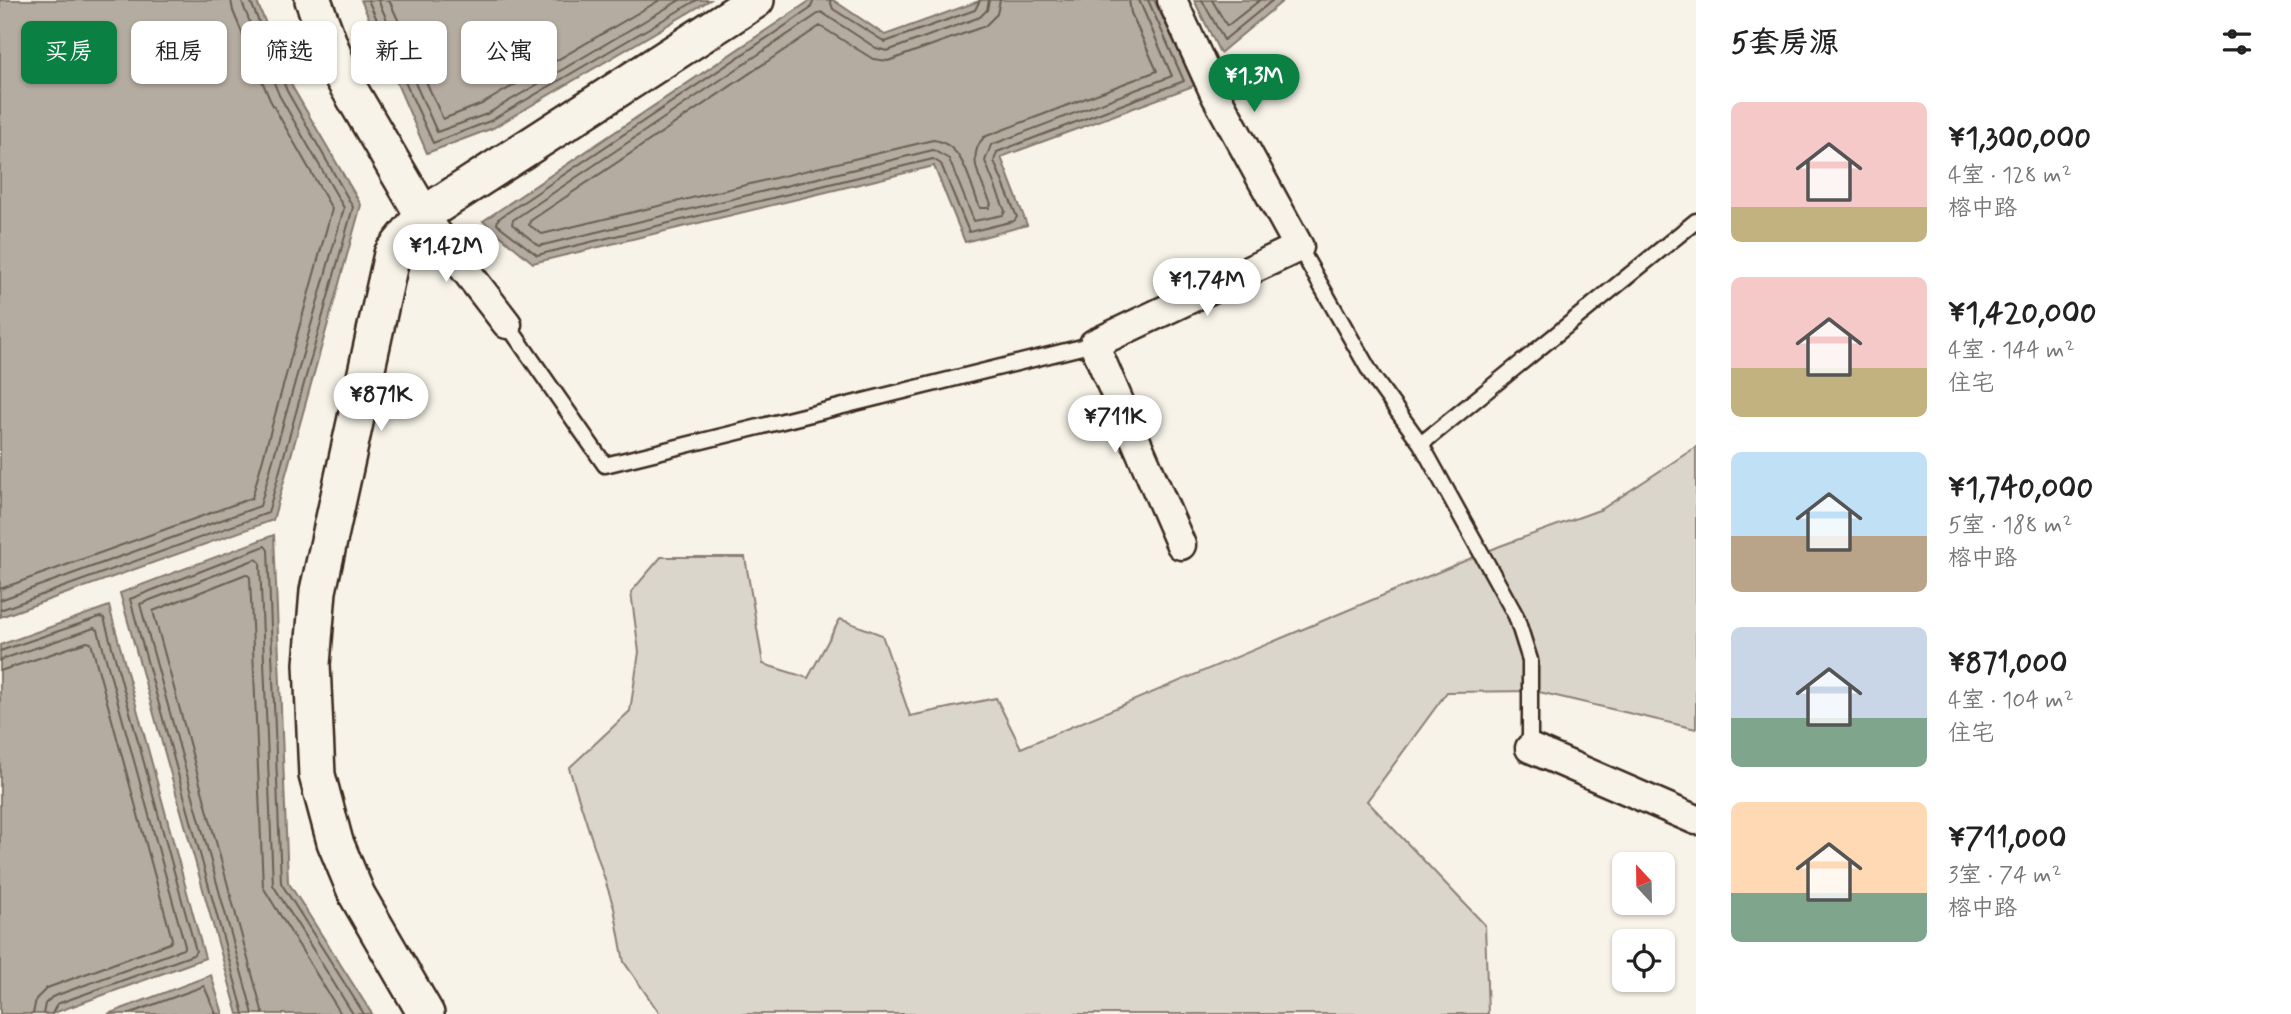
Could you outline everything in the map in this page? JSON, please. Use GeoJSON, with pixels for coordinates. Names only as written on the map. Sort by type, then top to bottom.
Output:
{"type":"FeatureCollection","features":[{"type":"Feature","properties":{"kind":"street"},"geometry":{"type":"LineString","coordinates":[[313,0],[340,73],[423,215],[507,324]]}},
{"type":"Feature","properties":{"kind":"street"},"geometry":{"type":"LineString","coordinates":[[426,1014],[357,895],[335,842],[317,775],[312,664],[318,591],[392,254],[423,215],[756,0]]}},
{"type":"Feature","properties":{"kind":"street"},"geometry":{"type":"LineString","coordinates":[[1171,0],[1215,94],[1299,247],[1094,344],[1181,545]]}},
{"type":"Feature","properties":{"kind":"street"},"geometry":{"type":"LineString","coordinates":[[1530,748],[1696,820]]}},
{"type":"Feature","properties":{"kind":"lane"},"geometry":{"type":"LineString","coordinates":[[1421,444],[1696,221]]}},
{"type":"Feature","properties":{"kind":"lane"},"geometry":{"type":"LineString","coordinates":[[1299,247],[1366,366],[1421,444],[1516,615],[1530,660],[1530,748]]}},
{"type":"Feature","properties":{"kind":"lane"},"geometry":{"type":"LineString","coordinates":[[507,324],[605,466],[1094,344]]}},
{"type":"Feature","properties":{"kind":"shaded area"},"geometry":{"type":"Polygon","coordinates":[[[1696,447],[1696,729],[1535,691],[1447,692],[1367,801],[1485,925],[1488,1014],[660,1014],[624,962],[614,908],[569,768],[630,711],[639,652],[631,592],[661,557],[745,557],[763,664],[808,678],[840,619],[882,635],[910,716],[996,698],[1021,748],[1500,546],[1602,509],[1696,447]]]}},
{"type":"Feature","properties":{"kind":"water"},"geometry":{"type":"Polygon","coordinates":[[[0,0],[256,0],[265,21],[241,21],[241,84],[291,84],[361,205],[273,520],[0,617],[0,0]]]}},
{"type":"Feature","properties":{"kind":"water"},"geometry":{"type":"Polygon","coordinates":[[[361,0],[710,0],[493,128],[427,153],[397,84],[447,84],[447,21],[370,21],[361,0]]]}},
{"type":"Feature","properties":{"kind":"water"},"geometry":{"type":"Polygon","coordinates":[[[811,0],[833,0],[885,35],[982,0],[1154,0],[1196,85],[1001,157],[1027,225],[965,242],[934,166],[533,263],[483,221],[811,0]]]}},
{"type":"Feature","properties":{"kind":"water"},"geometry":{"type":"Polygon","coordinates":[[[1194,0],[1284,0],[1220,53],[1194,0]]]}},
{"type":"Feature","properties":{"kind":"water"},"geometry":{"type":"Polygon","coordinates":[[[274,535],[288,882],[372,1014],[238,1014],[120,593],[274,535]]]}},
{"type":"Feature","properties":{"kind":"water"},"geometry":{"type":"Polygon","coordinates":[[[109,606],[205,958],[51,1014],[0,1014],[0,645],[109,606]]]}},
{"type":"Feature","properties":{"kind":"water"},"geometry":{"type":"Polygon","coordinates":[[[211,975],[223,1014],[108,1014],[211,975]]]}}]}
